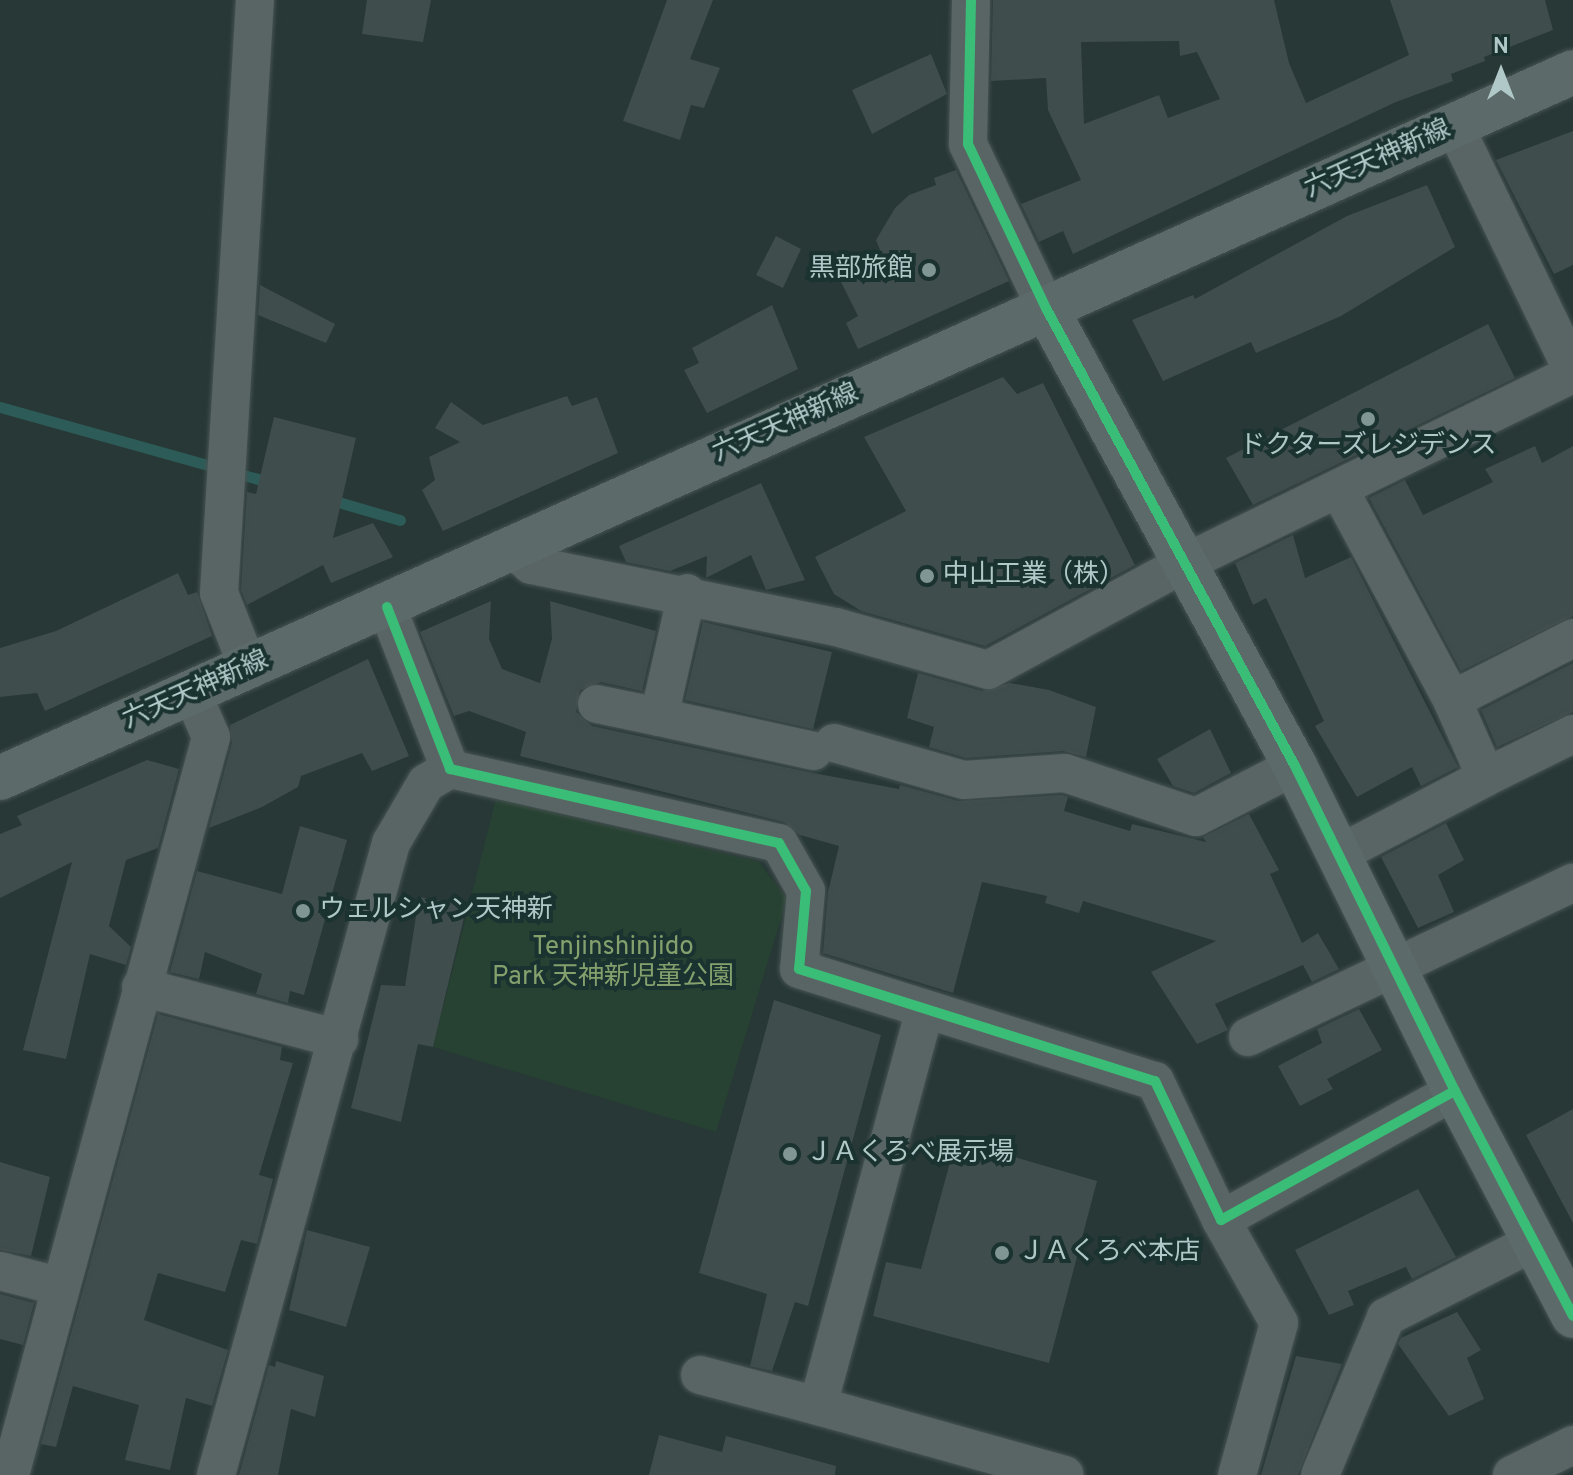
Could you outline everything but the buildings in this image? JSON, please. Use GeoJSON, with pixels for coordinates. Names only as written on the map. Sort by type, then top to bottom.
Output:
{"type":"FeatureCollection","features":[{"type":"Feature","properties":{"kind":"main road","name":"六天天神新線"},"geometry":{"type":"LineString","coordinates":[[0,778],[387,607],[510,546],[1047,310],[1573,72]]}},
{"type":"Feature","properties":{"kind":"main road"},"geometry":{"type":"LineString","coordinates":[[1047,310],[1295,766],[1455,1091],[1573,1316]]}},
{"type":"Feature","properties":{"kind":"street"},"geometry":{"type":"LineString","coordinates":[[248,667],[219,593],[255,0]]}},
{"type":"Feature","properties":{"kind":"street"},"geometry":{"type":"LineString","coordinates":[[971,0],[968,144],[1047,310]]}},
{"type":"Feature","properties":{"kind":"street"},"geometry":{"type":"LineString","coordinates":[[510,546],[531,565],[687,593],[836,627],[988,670],[1185,563],[1340,491],[1573,372],[1454,125]]}},
{"type":"Feature","properties":{"kind":"street"},"geometry":{"type":"LineString","coordinates":[[1340,491],[1452,700],[1486,777]]}},
{"type":"Feature","properties":{"kind":"street"},"geometry":{"type":"LineString","coordinates":[[659,717],[687,593]]}},
{"type":"Feature","properties":{"kind":"street"},"geometry":{"type":"LineString","coordinates":[[387,607],[450,769]]}},
{"type":"Feature","properties":{"kind":"street"},"geometry":{"type":"LineString","coordinates":[[1452,700],[1573,638]]}},
{"type":"Feature","properties":{"kind":"street"},"geometry":{"type":"LineString","coordinates":[[10,1475],[211,737],[192,693]]}},
{"type":"Feature","properties":{"kind":"street"},"geometry":{"type":"LineString","coordinates":[[597,704],[824,747],[964,780],[1065,773],[1196,817],[1295,766]]}},
{"type":"Feature","properties":{"kind":"street"},"geometry":{"type":"LineString","coordinates":[[1339,854],[1573,734]]}},
{"type":"Feature","properties":{"kind":"street"},"geometry":{"type":"LineString","coordinates":[[216,1475],[391,843],[426,783],[450,769],[779,843],[806,891],[799,969],[1155,1081],[1221,1220],[1279,1323],[1237,1475]]}},
{"type":"Feature","properties":{"kind":"street"},"geometry":{"type":"LineString","coordinates":[[1248,1037],[1398,970],[1573,883]]}},
{"type":"Feature","properties":{"kind":"street"},"geometry":{"type":"LineString","coordinates":[[141,987],[339,1039]]}},
{"type":"Feature","properties":{"kind":"street"},"geometry":{"type":"LineString","coordinates":[[818,1406],[925,1009]]}},
{"type":"Feature","properties":{"kind":"street"},"geometry":{"type":"LineString","coordinates":[[1221,1220],[1455,1091]]}},
{"type":"Feature","properties":{"kind":"street"},"geometry":{"type":"LineString","coordinates":[[1320,1475],[1386,1317],[1534,1242]]}},
{"type":"Feature","properties":{"kind":"street"},"geometry":{"type":"LineString","coordinates":[[0,1271],[61,1287]]}},
{"type":"Feature","properties":{"kind":"street"},"geometry":{"type":"LineString","coordinates":[[700,1375],[1065,1475]]}},
{"type":"Feature","properties":{"kind":"street"},"geometry":{"type":"LineString","coordinates":[[1512,1475],[1573,1445]]}},
{"type":"Feature","properties":{"kind":"green space","name":"Tenjinshinjido Park 天神新児童公園"},"geometry":{"type":"Polygon","coordinates":[[[496,799],[759,862],[787,899],[716,1132],[433,1047],[496,799]]]}},
{"type":"Feature","properties":{"kind":"waterway"},"geometry":{"type":"LineString","coordinates":[[0,407],[273,483]]}},
{"type":"Feature","properties":{"kind":"waterway"},"geometry":{"type":"LineString","coordinates":[[328,499],[400,520]]}},
{"type":"Feature","properties":{"kind":"cycle path"},"geometry":{"type":"LineString","coordinates":[[971,0],[968,144],[1047,310],[1295,766],[1455,1091],[1573,1316]]}},
{"type":"Feature","properties":{"kind":"cycle path"},"geometry":{"type":"LineString","coordinates":[[387,607],[450,769],[779,843],[806,891],[799,969],[1155,1081],[1221,1220],[1455,1091]]}},
{"type":"Feature","properties":{"kind":"place","name":"黒部旅館"},"geometry":{"type":"Point","coordinates":[929,270]}},
{"type":"Feature","properties":{"kind":"place","name":"ドクターズレジデンス"},"geometry":{"type":"Point","coordinates":[1368,419]}},
{"type":"Feature","properties":{"kind":"place","name":"中山工業（株）"},"geometry":{"type":"Point","coordinates":[927,576]}},
{"type":"Feature","properties":{"kind":"place","name":"ウェルシャン天神新"},"geometry":{"type":"Point","coordinates":[303,911]}},
{"type":"Feature","properties":{"kind":"place","name":"ＪＡくろべ展示場"},"geometry":{"type":"Point","coordinates":[790,1154]}},
{"type":"Feature","properties":{"kind":"place","name":"ＪＡくろべ本店"},"geometry":{"type":"Point","coordinates":[1002,1253]}}]}
